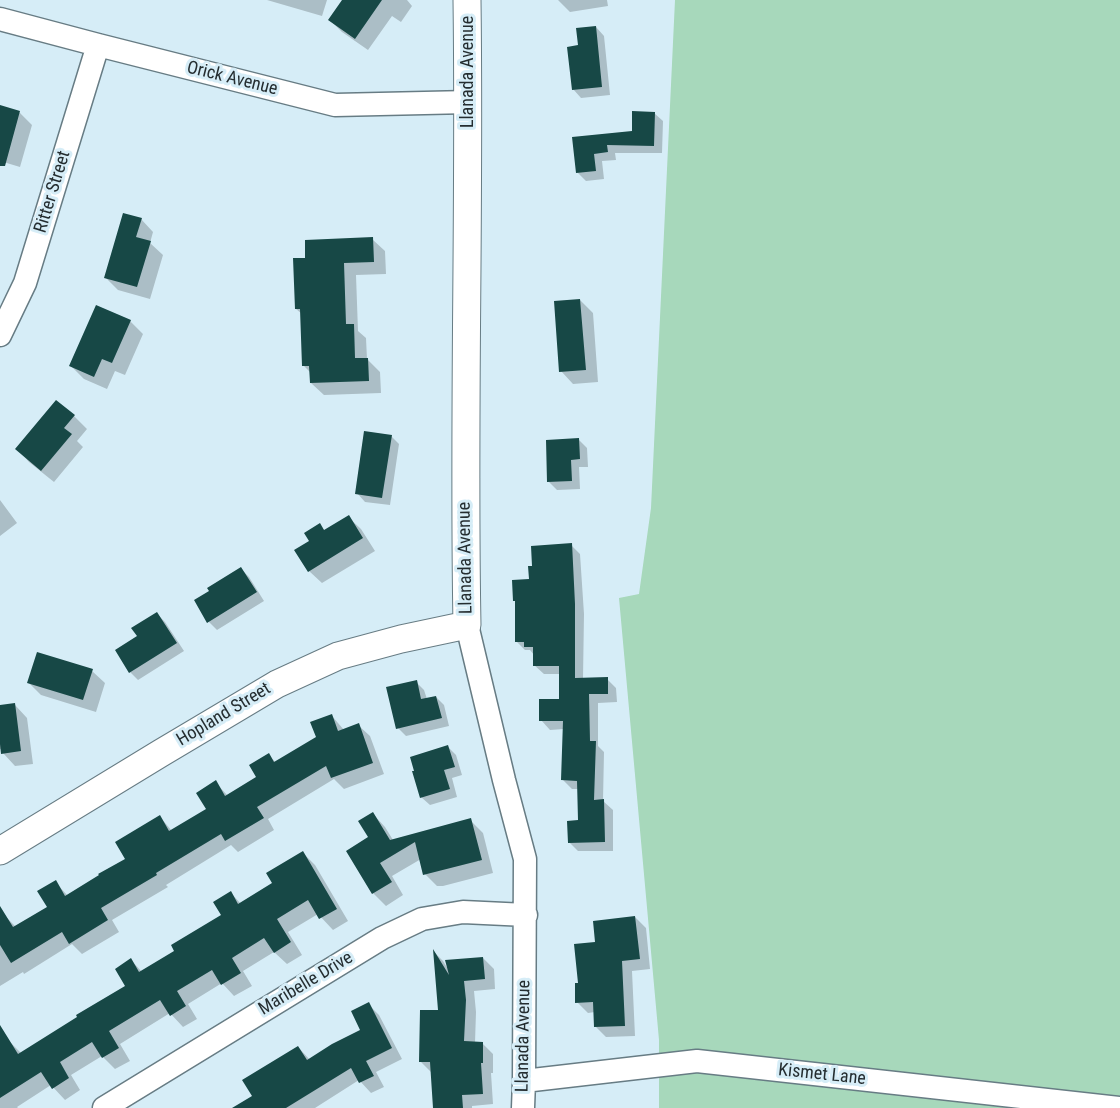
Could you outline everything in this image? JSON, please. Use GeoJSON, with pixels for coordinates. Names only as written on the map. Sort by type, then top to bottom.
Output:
{"type":"FeatureCollection","features":[{"type":"Feature","properties":{"kind":"street","name":"Llanada Avenue"},"geometry":{"type":"LineString","coordinates":[[467,0],[469,102],[465,531],[467,625],[525,859],[523,1108]]}},
{"type":"Feature","properties":{"kind":"street","name":"Orick Avenue"},"geometry":{"type":"LineString","coordinates":[[0,19],[335,105],[469,102]]}},
{"type":"Feature","properties":{"kind":"street","name":"Ritter Street"},"geometry":{"type":"LineString","coordinates":[[0,335],[25,284],[98,45]]}},
{"type":"Feature","properties":{"kind":"street","name":"Hopland Street"},"geometry":{"type":"LineString","coordinates":[[0,851],[277,684],[338,656],[401,639],[467,625]]}},
{"type":"Feature","properties":{"kind":"street","name":"Maribelle Drive"},"geometry":{"type":"LineString","coordinates":[[104,1108],[382,938],[422,919],[463,912],[526,915]]}},
{"type":"Feature","properties":{"kind":"street","name":"Kismet Lane"},"geometry":{"type":"LineString","coordinates":[[524,1081],[697,1061],[1120,1108]]}},
{"type":"Feature","properties":{"kind":"green space"},"geometry":{"type":"Polygon","coordinates":[[[675,0],[1120,0],[1120,1108],[659,1108],[659,1040],[619,598],[639,594],[651,508],[675,0]]]}},
{"type":"Feature","properties":{"kind":"building"},"geometry":{"type":"Polygon","coordinates":[[[342,0],[382,0],[355,39],[328,20],[342,0]]]}},
{"type":"Feature","properties":{"kind":"building"},"geometry":{"type":"Polygon","coordinates":[[[596,26],[602,87],[572,90],[567,47],[578,45],[576,28],[596,26]]]}},
{"type":"Feature","properties":{"kind":"building"},"geometry":{"type":"Polygon","coordinates":[[[0,105],[20,111],[5,166],[0,166],[0,105]]]}},
{"type":"Feature","properties":{"kind":"building"},"geometry":{"type":"Polygon","coordinates":[[[632,111],[655,112],[654,146],[607,145],[608,152],[594,154],[596,171],[576,173],[572,137],[632,131],[632,111]]]}},
{"type":"Feature","properties":{"kind":"building"},"geometry":{"type":"Polygon","coordinates":[[[123,213],[142,218],[136,237],[151,241],[137,287],[104,278],[123,213]]]}},
{"type":"Feature","properties":{"kind":"building"},"geometry":{"type":"Polygon","coordinates":[[[373,237],[374,262],[344,263],[346,324],[354,324],[355,358],[368,358],[369,381],[310,383],[309,366],[302,366],[300,309],[295,309],[293,258],[305,258],[305,240],[373,237]]]}},
{"type":"Feature","properties":{"kind":"building"},"geometry":{"type":"Polygon","coordinates":[[[580,299],[586,370],[559,372],[554,301],[580,299]]]}},
{"type":"Feature","properties":{"kind":"building"},"geometry":{"type":"Polygon","coordinates":[[[96,305],[131,320],[112,363],[102,359],[94,377],[69,366],[96,305]]]}},
{"type":"Feature","properties":{"kind":"building"},"geometry":{"type":"Polygon","coordinates":[[[56,400],[75,415],[64,428],[72,434],[41,471],[15,449],[56,400]]]}},
{"type":"Feature","properties":{"kind":"building"},"geometry":{"type":"Polygon","coordinates":[[[364,431],[392,435],[382,498],[355,494],[364,431]]]}},
{"type":"Feature","properties":{"kind":"building"},"geometry":{"type":"Polygon","coordinates":[[[579,438],[580,459],[571,460],[572,481],[547,482],[546,440],[579,438]]]}},
{"type":"Feature","properties":{"kind":"building"},"geometry":{"type":"Polygon","coordinates":[[[349,515],[363,538],[308,572],[294,550],[309,541],[304,533],[320,523],[324,530],[349,515]]]}},
{"type":"Feature","properties":{"kind":"building"},"geometry":{"type":"Polygon","coordinates":[[[572,543],[575,678],[608,677],[608,694],[589,694],[590,741],[596,741],[594,800],[604,799],[605,842],[568,843],[567,821],[578,820],[577,781],[561,780],[563,721],[539,721],[539,699],[559,699],[559,666],[533,666],[533,647],[524,647],[524,642],[515,642],[515,601],[513,601],[512,580],[529,579],[528,566],[532,566],[531,546],[572,543]]]}},
{"type":"Feature","properties":{"kind":"building"},"geometry":{"type":"Polygon","coordinates":[[[241,567],[257,592],[207,623],[194,600],[209,591],[207,588],[241,567]]]}},
{"type":"Feature","properties":{"kind":"building"},"geometry":{"type":"Polygon","coordinates":[[[157,612],[177,643],[129,673],[115,650],[137,636],[131,628],[157,612]]]}},
{"type":"Feature","properties":{"kind":"building"},"geometry":{"type":"Polygon","coordinates":[[[37,652],[93,669],[83,700],[27,683],[37,652]]]}},
{"type":"Feature","properties":{"kind":"building"},"geometry":{"type":"Polygon","coordinates":[[[417,680],[421,699],[436,696],[442,718],[396,729],[386,687],[417,680]]]}},
{"type":"Feature","properties":{"kind":"building"},"geometry":{"type":"Polygon","coordinates":[[[15,703],[21,751],[1,754],[0,705],[15,703]]]}},
{"type":"Feature","properties":{"kind":"building"},"geometry":{"type":"Polygon","coordinates":[[[332,714],[338,731],[359,723],[373,763],[331,778],[326,766],[257,807],[264,818],[225,841],[221,834],[101,908],[108,920],[69,944],[62,932],[11,963],[0,945],[0,906],[13,927],[47,907],[37,891],[56,880],[65,896],[125,859],[115,842],[160,815],[169,831],[206,809],[196,793],[216,780],[225,796],[256,777],[249,765],[269,753],[274,762],[316,737],[310,722],[332,714]]]}},
{"type":"Feature","properties":{"kind":"building"},"geometry":{"type":"Polygon","coordinates":[[[448,745],[455,767],[444,770],[450,789],[420,798],[410,757],[448,745]]]}},
{"type":"Feature","properties":{"kind":"building"},"geometry":{"type":"Polygon","coordinates":[[[373,812],[390,840],[471,818],[482,860],[423,875],[415,842],[380,863],[392,882],[372,894],[346,851],[368,837],[358,821],[373,812]]]}},
{"type":"Feature","properties":{"kind":"building"},"geometry":{"type":"Polygon","coordinates":[[[303,851],[337,909],[319,919],[308,900],[277,919],[291,942],[274,953],[264,938],[232,958],[241,973],[221,985],[212,970],[177,991],[186,1006],[170,1016],[160,1000],[109,1031],[119,1048],[102,1058],[92,1042],[60,1062],[69,1078],[52,1089],[41,1072],[0,1098],[0,1025],[18,1054],[77,1017],[76,1015],[125,986],[115,969],[131,958],[139,972],[174,951],[171,945],[221,915],[213,902],[231,891],[238,904],[272,883],[266,873],[303,851]]]}},
{"type":"Feature","properties":{"kind":"building"},"geometry":{"type":"Polygon","coordinates":[[[635,916],[640,959],[622,961],[625,1026],[594,1027],[593,1002],[575,1003],[575,983],[578,983],[574,944],[595,942],[593,921],[635,916]]]}},
{"type":"Feature","properties":{"kind":"building"},"geometry":{"type":"Polygon","coordinates":[[[433,949],[449,975],[445,960],[483,957],[485,979],[464,981],[466,1000],[464,1041],[483,1042],[483,1063],[481,1063],[483,1094],[462,1095],[463,1108],[433,1108],[430,1062],[419,1062],[420,1010],[438,1010],[433,949]]]}},
{"type":"Feature","properties":{"kind":"building"},"geometry":{"type":"Polygon","coordinates":[[[369,1002],[392,1048],[366,1061],[374,1076],[359,1083],[351,1068],[286,1108],[232,1108],[252,1096],[242,1080],[298,1046],[307,1060],[360,1030],[351,1011],[369,1002]]]}}]}
